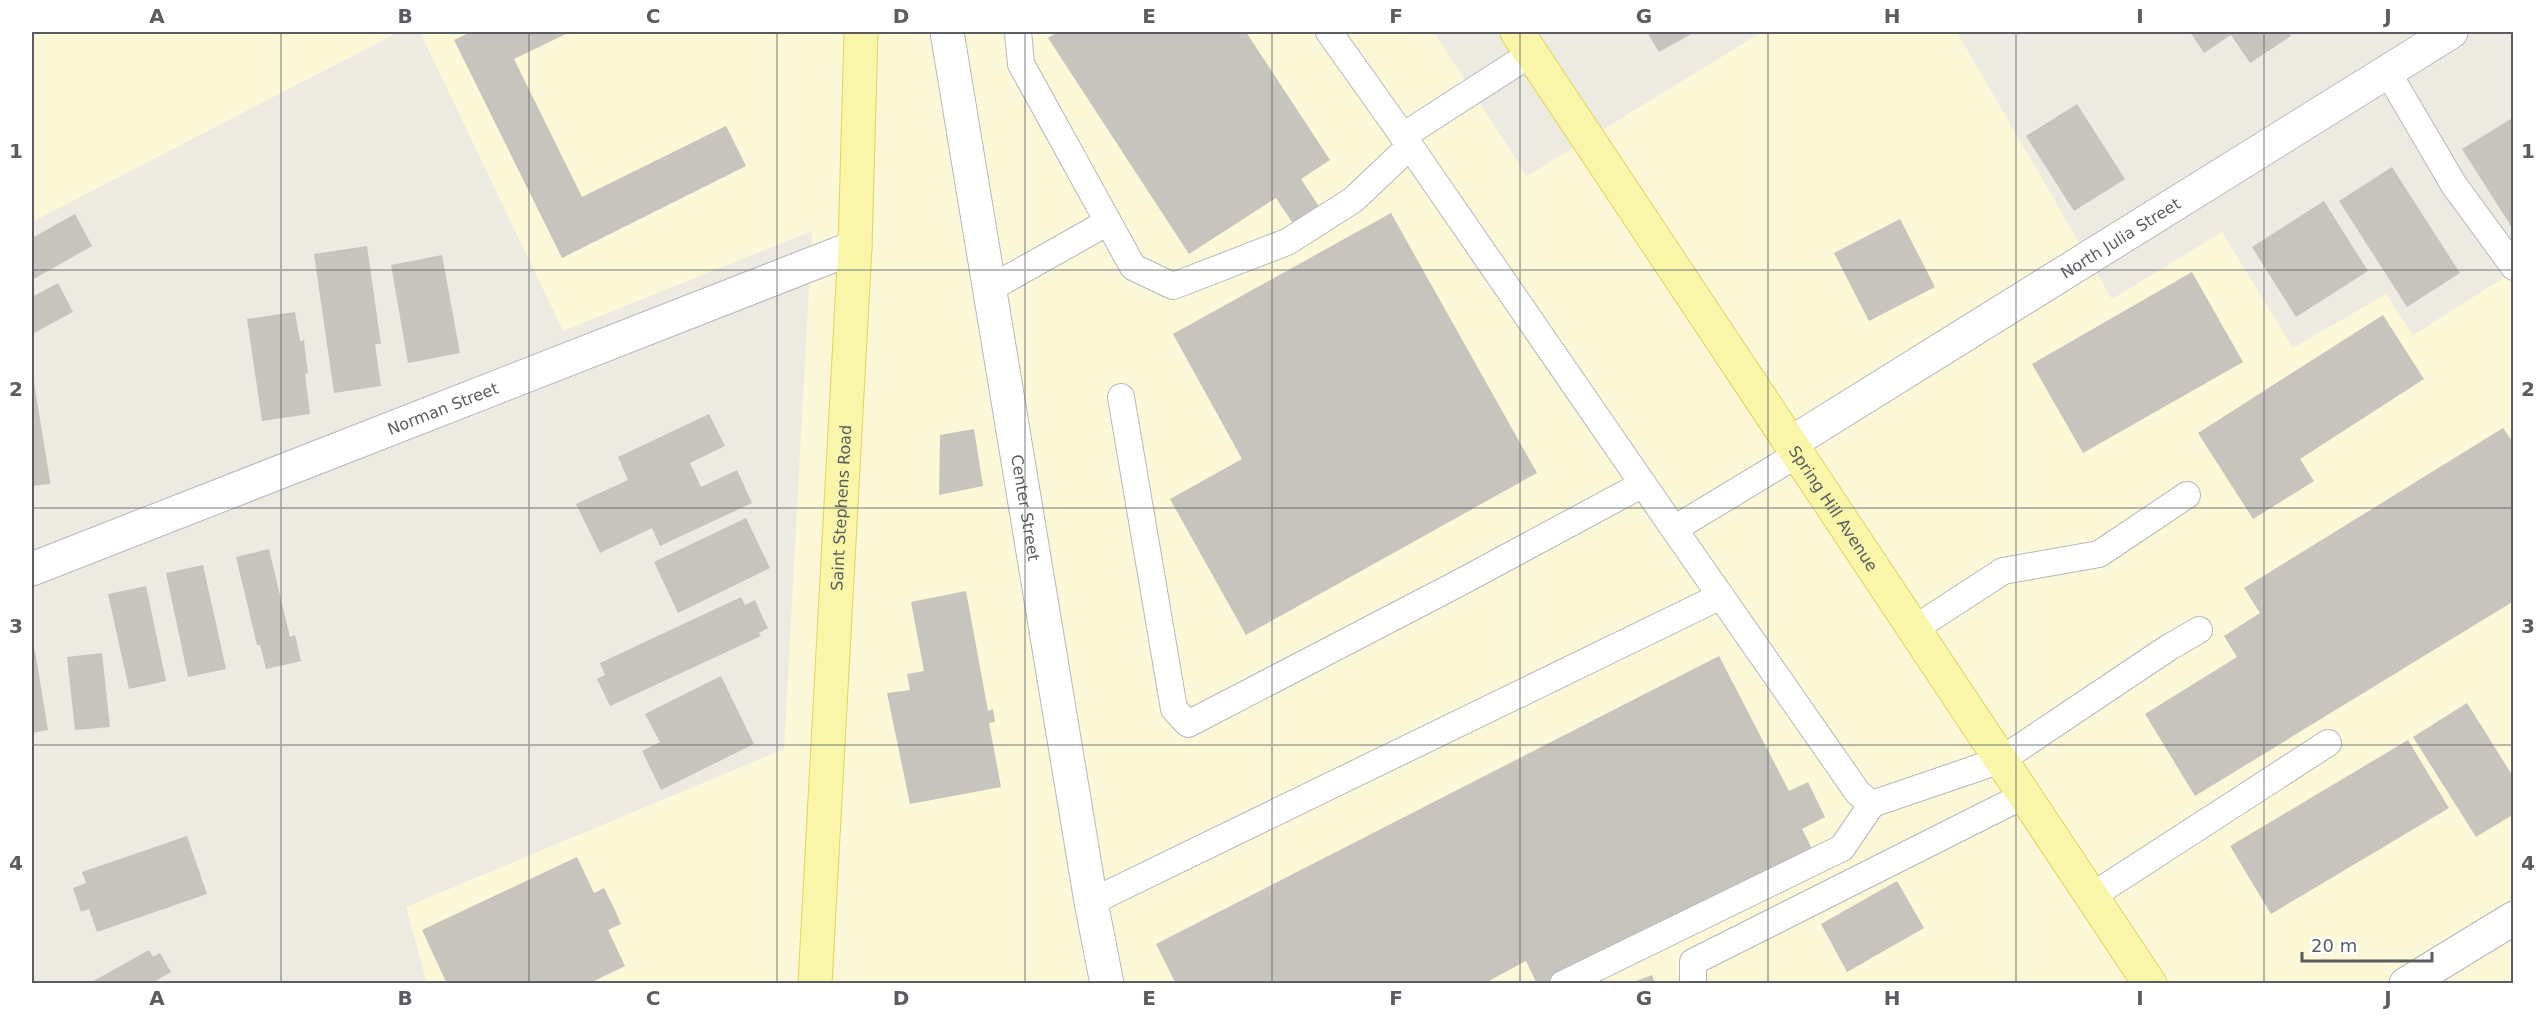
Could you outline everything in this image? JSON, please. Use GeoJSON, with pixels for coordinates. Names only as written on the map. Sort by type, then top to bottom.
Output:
{"type":"FeatureCollection","features":[{"type":"Feature","properties":{"kind":"main road","name":"Saint Stephens Road"},"geometry":{"type":"LineString","coordinates":[[816,984],[855,247],[861,32]]}},
{"type":"Feature","properties":{"kind":"main road","name":"Spring Hill Avenue"},"geometry":{"type":"LineString","coordinates":[[1524,42],[2150,984]]}},
{"type":"Feature","properties":{"kind":"street","name":"Center Street"},"geometry":{"type":"LineString","coordinates":[[947,32],[1091,902],[1107,984]]}},
{"type":"Feature","properties":{"kind":"street","name":"North Julia Street"},"geometry":{"type":"LineString","coordinates":[[1794,449],[2386,71],[2451,32]]}},
{"type":"Feature","properties":{"kind":"street","name":"Norman Street"},"geometry":{"type":"LineString","coordinates":[[32,569],[855,247]]}},
{"type":"Feature","properties":{"kind":"street"},"geometry":{"type":"LineString","coordinates":[[2406,984],[2514,918]]}},
{"type":"Feature","properties":{"kind":"lane"},"geometry":{"type":"LineString","coordinates":[[1018,32],[1020,64],[1133,267],[1173,286],[1287,242],[1353,200],[1406,141],[1524,42]]}},
{"type":"Feature","properties":{"kind":"lane"},"geometry":{"type":"LineString","coordinates":[[1329,32],[1858,793],[1872,804]]}},
{"type":"Feature","properties":{"kind":"lane"},"geometry":{"type":"LineString","coordinates":[[2386,71],[2454,185],[2514,267]]}},
{"type":"Feature","properties":{"kind":"lane"},"geometry":{"type":"LineString","coordinates":[[991,288],[1108,222]]}},
{"type":"Feature","properties":{"kind":"lane"},"geometry":{"type":"LineString","coordinates":[[1121,397],[1174,709],[1188,724],[1451,588],[1643,484]]}},
{"type":"Feature","properties":{"kind":"lane"},"geometry":{"type":"LineString","coordinates":[[1674,529],[1794,449]]}},
{"type":"Feature","properties":{"kind":"lane"},"geometry":{"type":"LineString","coordinates":[[1914,629],[2003,571],[2098,554],[2187,495]]}},
{"type":"Feature","properties":{"kind":"lane"},"geometry":{"type":"LineString","coordinates":[[1091,902],[1721,596]]}},
{"type":"Feature","properties":{"kind":"lane"},"geometry":{"type":"LineString","coordinates":[[1563,984],[1842,848],[1872,804],[2001,760],[2168,648],[2199,630]]}},
{"type":"Feature","properties":{"kind":"lane"},"geometry":{"type":"LineString","coordinates":[[2092,896],[2328,743]]}},
{"type":"Feature","properties":{"kind":"lane"},"geometry":{"type":"LineString","coordinates":[[1693,984],[1693,962],[2025,795]]}},
{"type":"Feature","properties":{"kind":"shaded area"},"geometry":{"type":"Polygon","coordinates":[[[32,32],[399,32],[32,222],[32,32]]]}},
{"type":"Feature","properties":{"kind":"shaded area"},"geometry":{"type":"Polygon","coordinates":[[[420,32],[1434,32],[1527,176],[1762,32],[1957,32],[2112,299],[2222,232],[2293,348],[2386,294],[2413,335],[2513,272],[2513,983],[427,984],[406,907],[784,749],[812,231],[563,331],[420,32]]]}},
{"type":"Feature","properties":{"kind":"building"},"geometry":{"type":"Polygon","coordinates":[[[471,32],[570,32],[514,59],[582,197],[726,126],[746,166],[562,258],[454,40],[471,32]]]}},
{"type":"Feature","properties":{"kind":"building"},"geometry":{"type":"Polygon","coordinates":[[[1058,32],[1246,32],[1330,160],[1301,179],[1324,214],[1298,231],[1276,198],[1189,254],[1048,38],[1058,32]]]}},
{"type":"Feature","properties":{"kind":"building"},"geometry":{"type":"Polygon","coordinates":[[[1647,32],[1695,32],[1659,52],[1647,32]]]}},
{"type":"Feature","properties":{"kind":"building"},"geometry":{"type":"Polygon","coordinates":[[[2190,32],[2288,32],[2291,36],[2250,63],[2231,35],[2204,53],[2190,32]]]}},
{"type":"Feature","properties":{"kind":"building"},"geometry":{"type":"Polygon","coordinates":[[[2077,104],[2125,179],[2074,211],[2026,136],[2077,104]]]}},
{"type":"Feature","properties":{"kind":"building"},"geometry":{"type":"Polygon","coordinates":[[[2514,117],[2514,231],[2462,149],[2514,117]]]}},
{"type":"Feature","properties":{"kind":"building"},"geometry":{"type":"Polygon","coordinates":[[[2392,167],[2460,273],[2407,307],[2339,201],[2392,167]]]}},
{"type":"Feature","properties":{"kind":"building"},"geometry":{"type":"Polygon","coordinates":[[[2324,201],[2368,271],[2296,317],[2252,247],[2324,201]]]}},
{"type":"Feature","properties":{"kind":"building"},"geometry":{"type":"Polygon","coordinates":[[[1391,213],[1537,473],[1246,635],[1170,499],[1242,459],[1173,334],[1391,213]]]}},
{"type":"Feature","properties":{"kind":"building"},"geometry":{"type":"Polygon","coordinates":[[[75,214],[92,246],[32,280],[32,238],[75,214]]]}},
{"type":"Feature","properties":{"kind":"building"},"geometry":{"type":"Polygon","coordinates":[[[1900,219],[1935,287],[1869,321],[1834,253],[1900,219]]]}},
{"type":"Feature","properties":{"kind":"building"},"geometry":{"type":"Polygon","coordinates":[[[367,246],[381,344],[375,344],[381,386],[334,393],[314,254],[367,246]]]}},
{"type":"Feature","properties":{"kind":"building"},"geometry":{"type":"Polygon","coordinates":[[[442,255],[460,353],[408,363],[391,265],[442,255]]]}},
{"type":"Feature","properties":{"kind":"building"},"geometry":{"type":"Polygon","coordinates":[[[2192,272],[2243,362],[2083,453],[2032,364],[2192,272]]]}},
{"type":"Feature","properties":{"kind":"building"},"geometry":{"type":"Polygon","coordinates":[[[58,283],[73,312],[32,334],[32,297],[58,283]]]}},
{"type":"Feature","properties":{"kind":"building"},"geometry":{"type":"Polygon","coordinates":[[[295,312],[300,341],[304,340],[310,414],[262,421],[247,319],[295,312]]]}},
{"type":"Feature","properties":{"kind":"building"},"geometry":{"type":"Polygon","coordinates":[[[2383,315],[2424,379],[2300,459],[2314,481],[2253,519],[2198,433],[2383,315]]]}},
{"type":"Feature","properties":{"kind":"building"},"geometry":{"type":"Polygon","coordinates":[[[32,382],[34,382],[50,484],[32,486],[32,382]]]}},
{"type":"Feature","properties":{"kind":"building"},"geometry":{"type":"Polygon","coordinates":[[[709,414],[725,446],[690,463],[701,487],[737,470],[752,503],[660,546],[652,528],[600,553],[576,504],[628,480],[618,457],[709,414]]]}},
{"type":"Feature","properties":{"kind":"building"},"geometry":{"type":"Polygon","coordinates":[[[2503,428],[2514,444],[2514,601],[2195,796],[2145,714],[2237,657],[2224,636],[2260,613],[2244,588],[2503,428]]]}},
{"type":"Feature","properties":{"kind":"building"},"geometry":{"type":"Polygon","coordinates":[[[974,429],[983,486],[939,495],[940,435],[974,429]]]}},
{"type":"Feature","properties":{"kind":"building"},"geometry":{"type":"Polygon","coordinates":[[[746,518],[770,568],[678,613],[654,562],[746,518]]]}},
{"type":"Feature","properties":{"kind":"building"},"geometry":{"type":"Polygon","coordinates":[[[269,549],[290,637],[295,635],[301,661],[266,669],[260,645],[257,645],[236,557],[269,549]]]}},
{"type":"Feature","properties":{"kind":"building"},"geometry":{"type":"Polygon","coordinates":[[[203,565],[226,669],[188,677],[166,573],[203,565]]]}},
{"type":"Feature","properties":{"kind":"building"},"geometry":{"type":"Polygon","coordinates":[[[146,586],[166,681],[129,689],[108,594],[146,586]]]}},
{"type":"Feature","properties":{"kind":"building"},"geometry":{"type":"Polygon","coordinates":[[[966,591],[988,711],[993,709],[995,722],[989,723],[1001,787],[910,804],[887,693],[910,690],[907,674],[924,671],[911,602],[966,591]]]}},
{"type":"Feature","properties":{"kind":"building"},"geometry":{"type":"Polygon","coordinates":[[[741,597],[745,605],[755,600],[768,628],[759,633],[761,636],[610,706],[597,679],[605,675],[600,663],[741,597]]]}},
{"type":"Feature","properties":{"kind":"building"},"geometry":{"type":"Polygon","coordinates":[[[35,651],[48,730],[32,733],[32,652],[35,651]]]}},
{"type":"Feature","properties":{"kind":"building"},"geometry":{"type":"Polygon","coordinates":[[[102,653],[110,727],[75,730],[67,657],[102,653]]]}},
{"type":"Feature","properties":{"kind":"building"},"geometry":{"type":"Polygon","coordinates":[[[1719,656],[1789,791],[1808,782],[1825,817],[1802,829],[1812,849],[1549,984],[1537,984],[1526,961],[1483,984],[1176,984],[1156,944],[1719,656]]]}},
{"type":"Feature","properties":{"kind":"building"},"geometry":{"type":"Polygon","coordinates":[[[721,676],[754,744],[661,790],[642,751],[660,742],[645,714],[721,676]]]}},
{"type":"Feature","properties":{"kind":"building"},"geometry":{"type":"Polygon","coordinates":[[[2467,703],[2514,778],[2514,814],[2476,837],[2413,737],[2467,703]]]}},
{"type":"Feature","properties":{"kind":"building"},"geometry":{"type":"Polygon","coordinates":[[[2408,740],[2449,808],[2271,914],[2230,846],[2408,740]]]}},
{"type":"Feature","properties":{"kind":"building"},"geometry":{"type":"Polygon","coordinates":[[[187,836],[207,894],[97,932],[89,909],[81,912],[73,888],[86,883],[82,872],[187,836]]]}},
{"type":"Feature","properties":{"kind":"building"},"geometry":{"type":"Polygon","coordinates":[[[577,857],[594,893],[604,888],[614,908],[621,924],[608,930],[625,966],[588,984],[447,984],[422,930],[577,857]]]}},
{"type":"Feature","properties":{"kind":"building"},"geometry":{"type":"Polygon","coordinates":[[[1897,881],[1924,928],[1847,972],[1821,924],[1897,881]]]}},
{"type":"Feature","properties":{"kind":"building"},"geometry":{"type":"Polygon","coordinates":[[[149,950],[153,957],[160,953],[171,972],[150,984],[88,984],[149,950]]]}},
{"type":"Feature","properties":{"kind":"building"},"geometry":{"type":"Polygon","coordinates":[[[1652,975],[1655,984],[1631,984],[1631,983],[1652,975]]]}}]}
